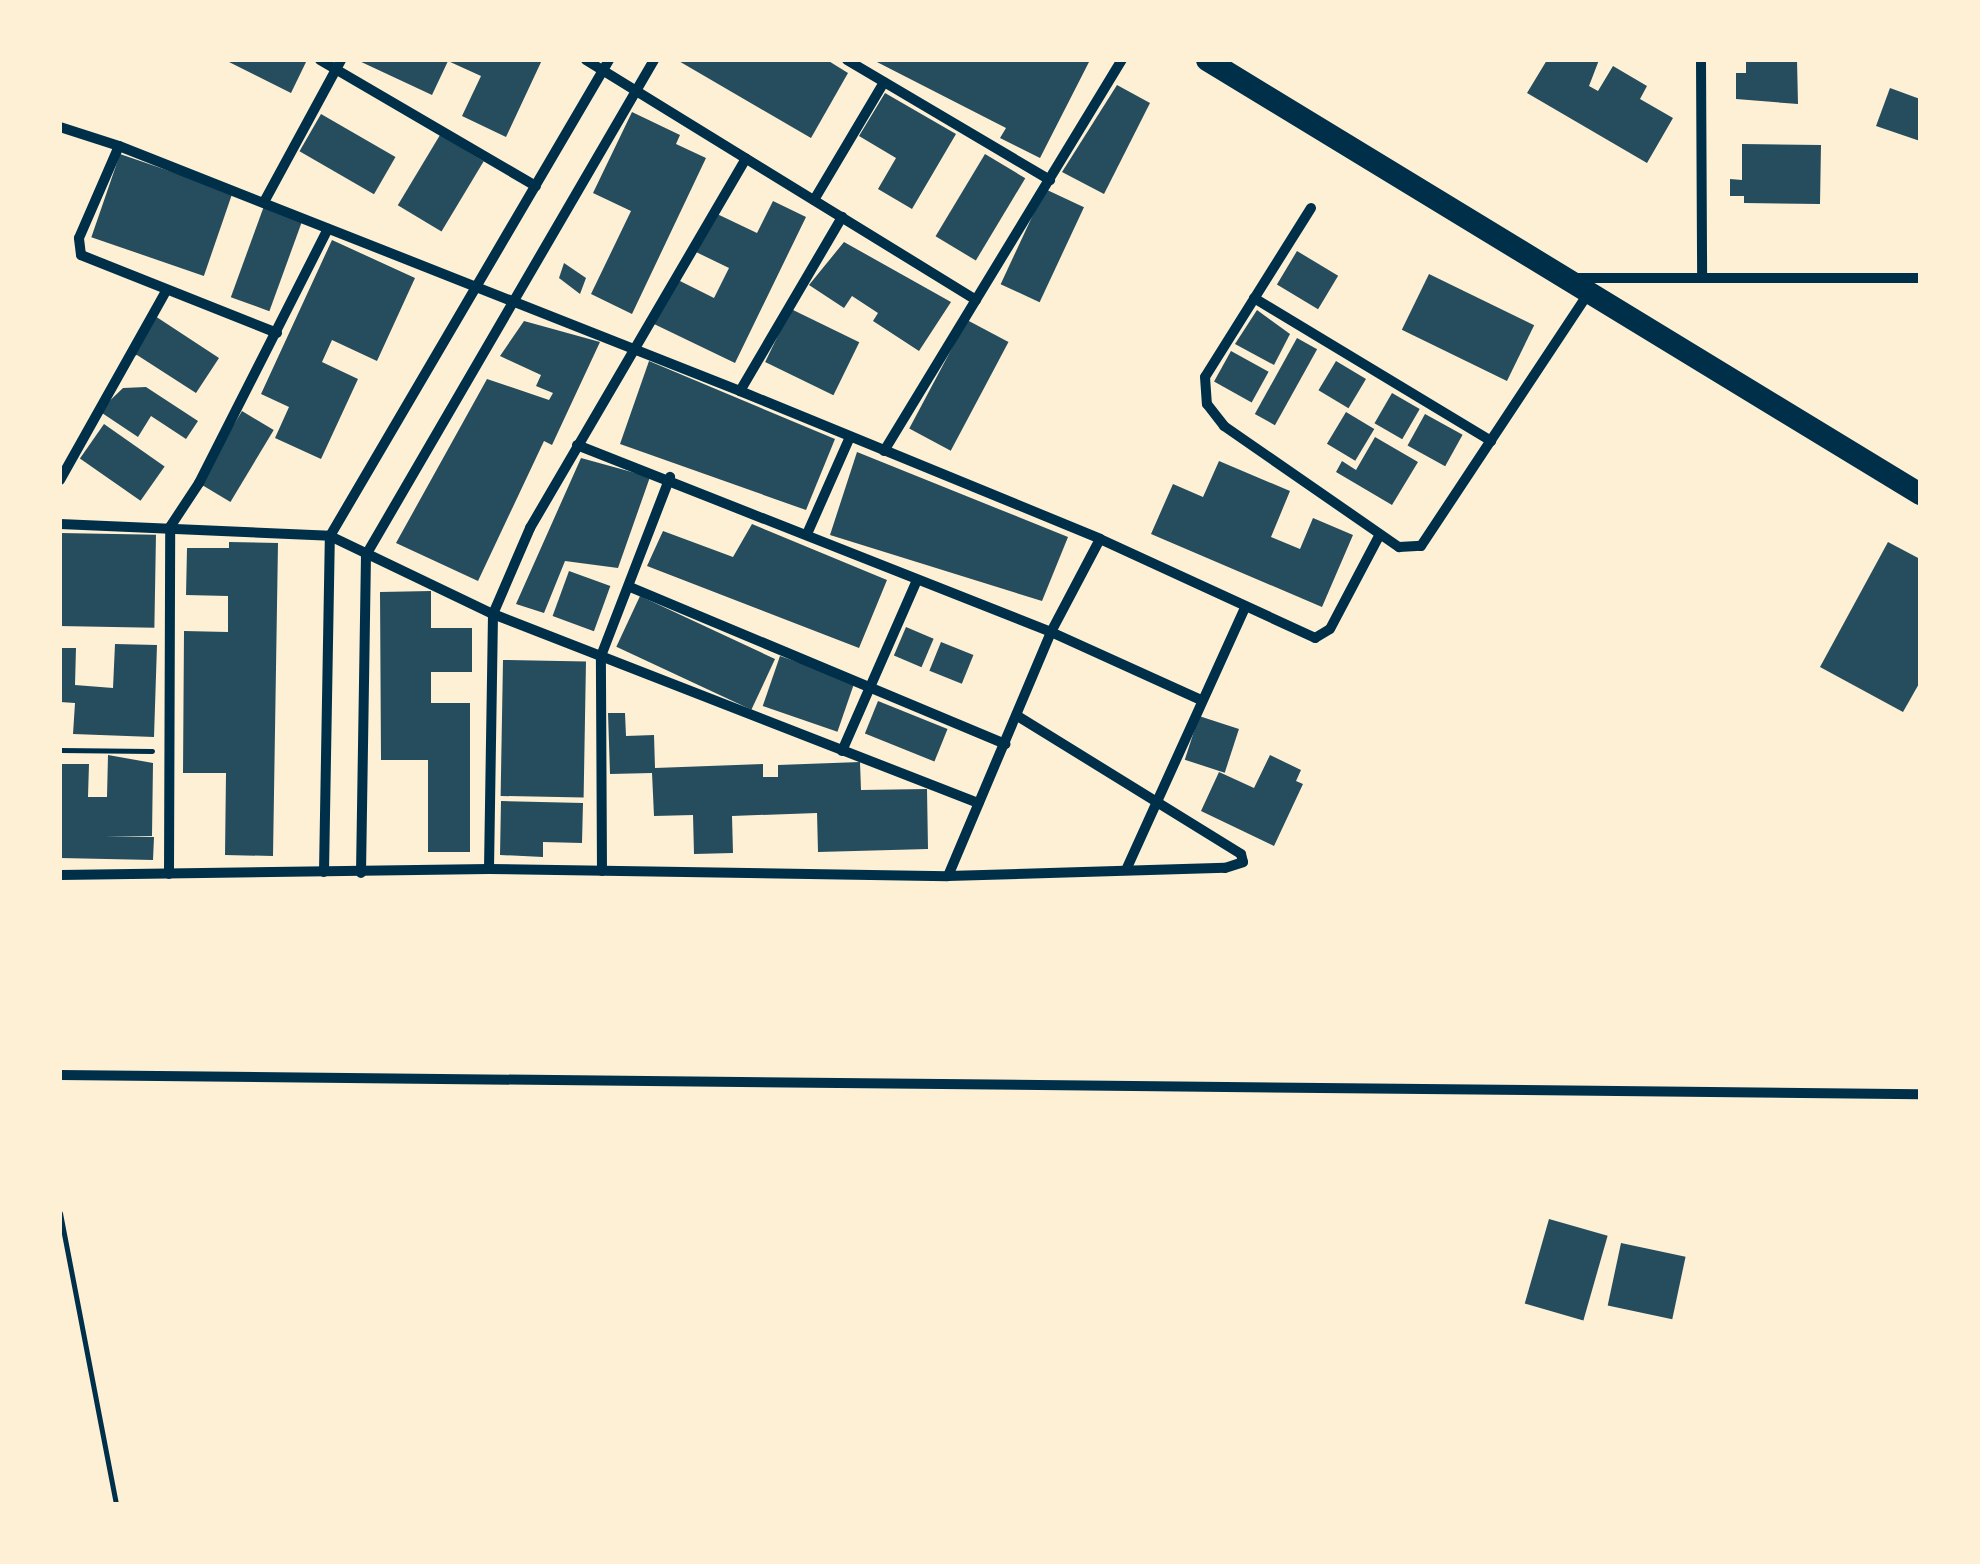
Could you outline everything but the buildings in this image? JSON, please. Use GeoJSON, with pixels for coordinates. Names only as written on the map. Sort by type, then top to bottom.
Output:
{"type":"FeatureCollection","features":[{"type":"Feature","properties":{"kind":"highway"},"geometry":{"type":"LineString","coordinates":[[1207,60],[1920,494]]}},
{"type":"Feature","properties":{"kind":"street"},"geometry":{"type":"LineString","coordinates":[[320,60],[340,64],[440,135],[536,186]]}},
{"type":"Feature","properties":{"kind":"street"},"geometry":{"type":"LineString","coordinates":[[586,60],[606,65],[636,91],[976,300]]}},
{"type":"Feature","properties":{"kind":"street"},"geometry":{"type":"LineString","coordinates":[[361,872],[366,555],[516,308],[654,60]]}},
{"type":"Feature","properties":{"kind":"street"},"geometry":{"type":"LineString","coordinates":[[847,60],[1050,180]]}},
{"type":"Feature","properties":{"kind":"street"},"geometry":{"type":"LineString","coordinates":[[884,451],[1122,60]]}},
{"type":"Feature","properties":{"kind":"street"},"geometry":{"type":"LineString","coordinates":[[1702,60],[1702,273]]}},
{"type":"Feature","properties":{"kind":"street"},"geometry":{"type":"LineString","coordinates":[[264,202],[340,64]]}},
{"type":"Feature","properties":{"kind":"street"},"geometry":{"type":"LineString","coordinates":[[324,872],[330,536],[478,292],[606,65]]}},
{"type":"Feature","properties":{"kind":"street"},"geometry":{"type":"LineString","coordinates":[[814,200],[884,82]]}},
{"type":"Feature","properties":{"kind":"street"},"geometry":{"type":"LineString","coordinates":[[60,127],[264,202],[516,308],[634,347],[1100,539],[1245,608],[1322,638],[1378,536]]}},
{"type":"Feature","properties":{"kind":"street"},"geometry":{"type":"LineString","coordinates":[[119,146],[78,247],[90,263],[278,334]]}},
{"type":"Feature","properties":{"kind":"street"},"geometry":{"type":"LineString","coordinates":[[489,870],[493,614],[530,528],[746,158]]}},
{"type":"Feature","properties":{"kind":"street"},"geometry":{"type":"LineString","coordinates":[[1311,208],[1205,377],[1207,404],[1224,426],[1398,548],[1421,546],[1588,294]]}},
{"type":"Feature","properties":{"kind":"street"},"geometry":{"type":"LineString","coordinates":[[740,391],[842,217]]}},
{"type":"Feature","properties":{"kind":"street"},"geometry":{"type":"LineString","coordinates":[[170,874],[173,752],[170,527],[278,334],[328,229]]}},
{"type":"Feature","properties":{"kind":"street"},"geometry":{"type":"LineString","coordinates":[[1563,279],[1702,273],[1920,278]]}},
{"type":"Feature","properties":{"kind":"street"},"geometry":{"type":"LineString","coordinates":[[60,480],[165,293]]}},
{"type":"Feature","properties":{"kind":"street"},"geometry":{"type":"LineString","coordinates":[[1254,298],[1492,441]]}},
{"type":"Feature","properties":{"kind":"street"},"geometry":{"type":"LineString","coordinates":[[807,534],[850,437]]}},
{"type":"Feature","properties":{"kind":"street"},"geometry":{"type":"LineString","coordinates":[[577,445],[670,477],[1051,632],[1199,699]]}},
{"type":"Feature","properties":{"kind":"street"},"geometry":{"type":"LineString","coordinates":[[602,871],[600,656],[670,477]]}},
{"type":"Feature","properties":{"kind":"street"},"geometry":{"type":"LineString","coordinates":[[60,524],[330,536],[493,614],[978,803]]}},
{"type":"Feature","properties":{"kind":"street"},"geometry":{"type":"LineString","coordinates":[[948,876],[1051,632],[1100,539]]}},
{"type":"Feature","properties":{"kind":"street"},"geometry":{"type":"LineString","coordinates":[[842,751],[917,580]]}},
{"type":"Feature","properties":{"kind":"street"},"geometry":{"type":"LineString","coordinates":[[630,587],[873,685],[1005,744]]}},
{"type":"Feature","properties":{"kind":"street"},"geometry":{"type":"LineString","coordinates":[[1126,870],[1199,699],[1245,608]]}},
{"type":"Feature","properties":{"kind":"street"},"geometry":{"type":"LineString","coordinates":[[60,875],[489,870],[948,876],[1225,868],[1243,862],[1241,854],[1016,715]]}},
{"type":"Feature","properties":{"kind":"street"},"geometry":{"type":"LineString","coordinates":[[60,1075],[1920,1094]]}},
{"type":"Feature","properties":{"kind":"path"},"geometry":{"type":"LineString","coordinates":[[60,750],[173,752]]}},
{"type":"Feature","properties":{"kind":"path"},"geometry":{"type":"LineString","coordinates":[[60,1213],[116,1504]]}}]}
